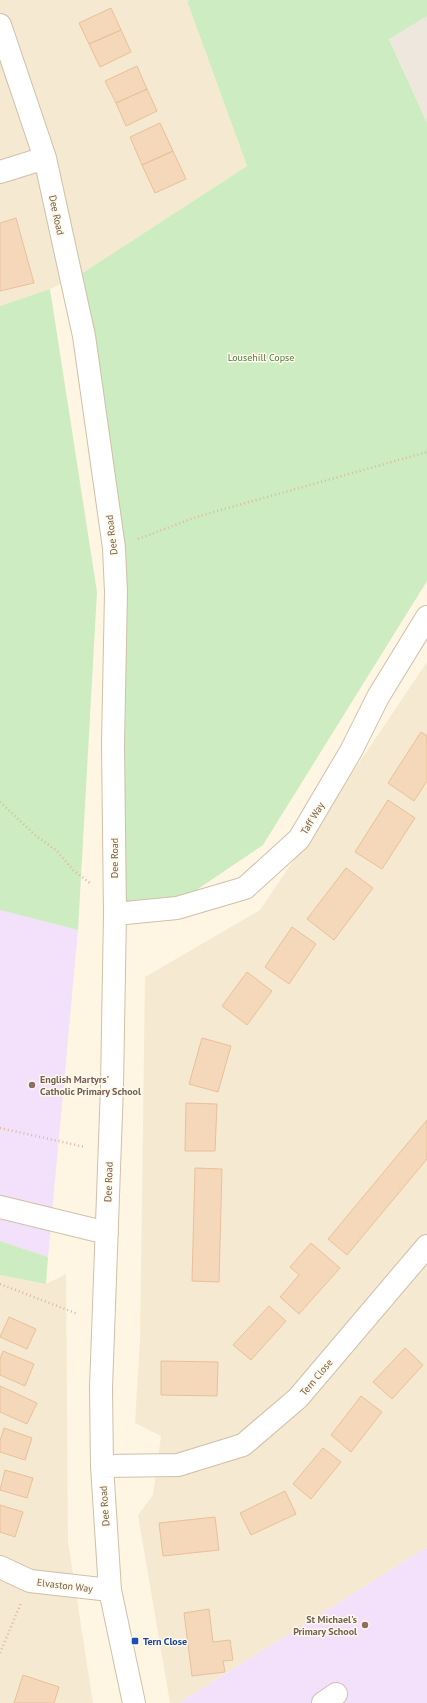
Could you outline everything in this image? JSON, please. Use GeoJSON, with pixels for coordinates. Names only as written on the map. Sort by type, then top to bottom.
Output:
{"type":"FeatureCollection","features":[{"type":"Feature","properties":{"kind":"street","name":"Dee Road"},"geometry":{"type":"LineString","coordinates":[[0,24],[45,158],[84,336],[114,548],[116,592],[113,744],[115,914],[105,1324],[101,1388],[102,1466],[110,1590],[134,1703]]}},
{"type":"Feature","properties":{"kind":"street"},"geometry":{"type":"LineString","coordinates":[[0,172],[45,158]]}},
{"type":"Feature","properties":{"kind":"street","name":"Taff Way"},"geometry":{"type":"LineString","coordinates":[[115,914],[177,908],[245,888],[299,839],[351,751],[378,697],[427,617]]}},
{"type":"Feature","properties":{"kind":"street"},"geometry":{"type":"LineString","coordinates":[[0,1207],[107,1233]]}},
{"type":"Feature","properties":{"kind":"street","name":"Tern Close"},"geometry":{"type":"LineString","coordinates":[[102,1466],[178,1465],[242,1445],[298,1398],[427,1246]]}},
{"type":"Feature","properties":{"kind":"street","name":"Elvaston Way"},"geometry":{"type":"LineString","coordinates":[[0,1567],[30,1581],[110,1590]]}},
{"type":"Feature","properties":{"kind":"path"},"geometry":{"type":"LineString","coordinates":[[114,548],[196,517],[427,452]]}},
{"type":"Feature","properties":{"kind":"path"},"geometry":{"type":"LineString","coordinates":[[0,802],[35,835],[57,851],[73,870],[92,884]]}},
{"type":"Feature","properties":{"kind":"path"},"geometry":{"type":"LineString","coordinates":[[0,1128],[109,1152]]}},
{"type":"Feature","properties":{"kind":"path"},"geometry":{"type":"LineString","coordinates":[[0,1284],[105,1324]]}},
{"type":"Feature","properties":{"kind":"path"},"geometry":{"type":"LineString","coordinates":[[0,1652],[30,1581]]}},
{"type":"Feature","properties":{"kind":"shaded area"},"geometry":{"type":"Polygon","coordinates":[[[0,0],[190,0],[187,1],[247,166],[78,276],[50,289],[0,306],[0,0]]]}},
{"type":"Feature","properties":{"kind":"shaded area"},"geometry":{"type":"Polygon","coordinates":[[[427,16],[427,123],[389,38],[427,16]]]}},
{"type":"Feature","properties":{"kind":"shaded area"},"geometry":{"type":"Polygon","coordinates":[[[427,662],[427,1547],[179,1703],[170,1703],[138,1515],[153,1495],[161,1436],[135,1423],[140,1341],[145,977],[260,910],[427,662]]]}},
{"type":"Feature","properties":{"kind":"shaded area","name":"English Martyrs' Catholic Primary School"},"geometry":{"type":"Polygon","coordinates":[[[0,910],[78,930],[48,1257],[0,1241],[0,910]]]}},
{"type":"Feature","properties":{"kind":"shaded area"},"geometry":{"type":"Polygon","coordinates":[[[66,1274],[68,1541],[93,1703],[0,1703],[0,1275],[46,1284],[66,1274]]]}},
{"type":"Feature","properties":{"kind":"shaded area","name":"St Michael's Primary School"},"geometry":{"type":"Polygon","coordinates":[[[427,1547],[427,1703],[179,1703],[427,1547]]]}},
{"type":"Feature","properties":{"kind":"green space","name":"Lousehill Copse"},"geometry":{"type":"Polygon","coordinates":[[[427,0],[427,16],[389,39],[427,123],[427,581],[263,845],[192,893],[123,908],[127,570],[78,276],[247,166],[187,1],[427,0]]]}},
{"type":"Feature","properties":{"kind":"green space"},"geometry":{"type":"Polygon","coordinates":[[[50,289],[97,592],[78,930],[0,910],[0,306],[50,289]]]}},
{"type":"Feature","properties":{"kind":"green space"},"geometry":{"type":"Polygon","coordinates":[[[0,1241],[48,1257],[46,1284],[0,1275],[0,1241]]]}},
{"type":"Feature","properties":{"kind":"building"},"geometry":{"type":"Polygon","coordinates":[[[111,8],[121,30],[89,44],[79,23],[111,8]]]}},
{"type":"Feature","properties":{"kind":"building"},"geometry":{"type":"Polygon","coordinates":[[[121,30],[131,52],[100,67],[89,44],[121,30]]]}},
{"type":"Feature","properties":{"kind":"building"},"geometry":{"type":"Polygon","coordinates":[[[137,66],[147,89],[116,103],[105,81],[137,66]]]}},
{"type":"Feature","properties":{"kind":"building"},"geometry":{"type":"Polygon","coordinates":[[[147,89],[157,111],[126,126],[116,103],[147,89]]]}},
{"type":"Feature","properties":{"kind":"building"},"geometry":{"type":"Polygon","coordinates":[[[160,123],[173,151],[142,165],[130,137],[160,123]]]}},
{"type":"Feature","properties":{"kind":"building"},"geometry":{"type":"Polygon","coordinates":[[[173,151],[186,179],[155,193],[142,165],[173,151]]]}},
{"type":"Feature","properties":{"kind":"building"},"geometry":{"type":"Polygon","coordinates":[[[16,218],[34,283],[0,291],[0,223],[16,218]]]}},
{"type":"Feature","properties":{"kind":"building"},"geometry":{"type":"Polygon","coordinates":[[[421,732],[427,736],[427,781],[414,801],[388,783],[421,732]]]}},
{"type":"Feature","properties":{"kind":"building"},"geometry":{"type":"Polygon","coordinates":[[[388,800],[415,818],[382,869],[355,852],[388,800]]]}},
{"type":"Feature","properties":{"kind":"building"},"geometry":{"type":"Polygon","coordinates":[[[346,868],[373,888],[334,940],[307,919],[346,868]]]}},
{"type":"Feature","properties":{"kind":"building"},"geometry":{"type":"Polygon","coordinates":[[[292,927],[316,944],[289,984],[265,967],[292,927]]]}},
{"type":"Feature","properties":{"kind":"building"},"geometry":{"type":"Polygon","coordinates":[[[247,972],[272,991],[247,1025],[222,1006],[247,972]]]}},
{"type":"Feature","properties":{"kind":"building"},"geometry":{"type":"Polygon","coordinates":[[[202,1038],[231,1046],[218,1092],[189,1084],[202,1038]]]}},
{"type":"Feature","properties":{"kind":"building"},"geometry":{"type":"Polygon","coordinates":[[[186,1103],[217,1104],[215,1151],[185,1151],[186,1103]]]}},
{"type":"Feature","properties":{"kind":"building"},"geometry":{"type":"Polygon","coordinates":[[[427,1120],[427,1159],[347,1255],[328,1239],[427,1120]]]}},
{"type":"Feature","properties":{"kind":"building"},"geometry":{"type":"Polygon","coordinates":[[[195,1168],[222,1169],[219,1282],[192,1281],[195,1168]]]}},
{"type":"Feature","properties":{"kind":"building"},"geometry":{"type":"Polygon","coordinates":[[[311,1243],[340,1268],[299,1314],[280,1297],[299,1275],[290,1267],[311,1243]]]}},
{"type":"Feature","properties":{"kind":"building"},"geometry":{"type":"Polygon","coordinates":[[[269,1306],[286,1321],[251,1360],[233,1345],[269,1306]]]}},
{"type":"Feature","properties":{"kind":"building"},"geometry":{"type":"Polygon","coordinates":[[[9,1317],[36,1329],[27,1349],[0,1337],[9,1317]]]}},
{"type":"Feature","properties":{"kind":"building"},"geometry":{"type":"Polygon","coordinates":[[[405,1348],[423,1365],[392,1399],[373,1382],[405,1348]]]}},
{"type":"Feature","properties":{"kind":"building"},"geometry":{"type":"Polygon","coordinates":[[[3,1351],[34,1364],[25,1386],[0,1375],[0,1359],[3,1351]]]}},
{"type":"Feature","properties":{"kind":"building"},"geometry":{"type":"Polygon","coordinates":[[[161,1361],[218,1362],[217,1396],[161,1395],[161,1361]]]}},
{"type":"Feature","properties":{"kind":"building"},"geometry":{"type":"Polygon","coordinates":[[[0,1386],[37,1403],[27,1424],[0,1412],[0,1386]]]}},
{"type":"Feature","properties":{"kind":"building"},"geometry":{"type":"Polygon","coordinates":[[[361,1396],[382,1412],[351,1452],[331,1435],[361,1396]]]}},
{"type":"Feature","properties":{"kind":"building"},"geometry":{"type":"Polygon","coordinates":[[[4,1428],[32,1438],[25,1460],[0,1452],[0,1441],[4,1428]]]}},
{"type":"Feature","properties":{"kind":"building"},"geometry":{"type":"Polygon","coordinates":[[[323,1448],[341,1462],[311,1499],[293,1484],[323,1448]]]}},
{"type":"Feature","properties":{"kind":"building"},"geometry":{"type":"Polygon","coordinates":[[[5,1470],[33,1478],[27,1498],[0,1490],[5,1470]]]}},
{"type":"Feature","properties":{"kind":"building"},"geometry":{"type":"Polygon","coordinates":[[[285,1491],[296,1514],[251,1535],[240,1513],[285,1491]]]}},
{"type":"Feature","properties":{"kind":"building"},"geometry":{"type":"Polygon","coordinates":[[[0,1505],[23,1512],[15,1537],[0,1532],[0,1505]]]}},
{"type":"Feature","properties":{"kind":"building"},"geometry":{"type":"Polygon","coordinates":[[[215,1517],[219,1550],[163,1556],[159,1523],[215,1517]]]}},
{"type":"Feature","properties":{"kind":"building"},"geometry":{"type":"Polygon","coordinates":[[[209,1609],[213,1642],[230,1640],[233,1660],[223,1661],[225,1672],[192,1676],[184,1613],[209,1609]]]}},
{"type":"Feature","properties":{"kind":"building"},"geometry":{"type":"Polygon","coordinates":[[[23,1675],[59,1687],[54,1703],[14,1703],[23,1675]]]}},
{"type":"Feature","properties":{"kind":"place","name":"English Martyrs' Catholic Primary School"},"geometry":{"type":"Point","coordinates":[32,1085]}},
{"type":"Feature","properties":{"kind":"place","name":"St Michael's Primary School"},"geometry":{"type":"Point","coordinates":[365,1625]}},
{"type":"Feature","properties":{"kind":"place","name":"Tern Close"},"geometry":{"type":"Point","coordinates":[135,1641]}}]}
